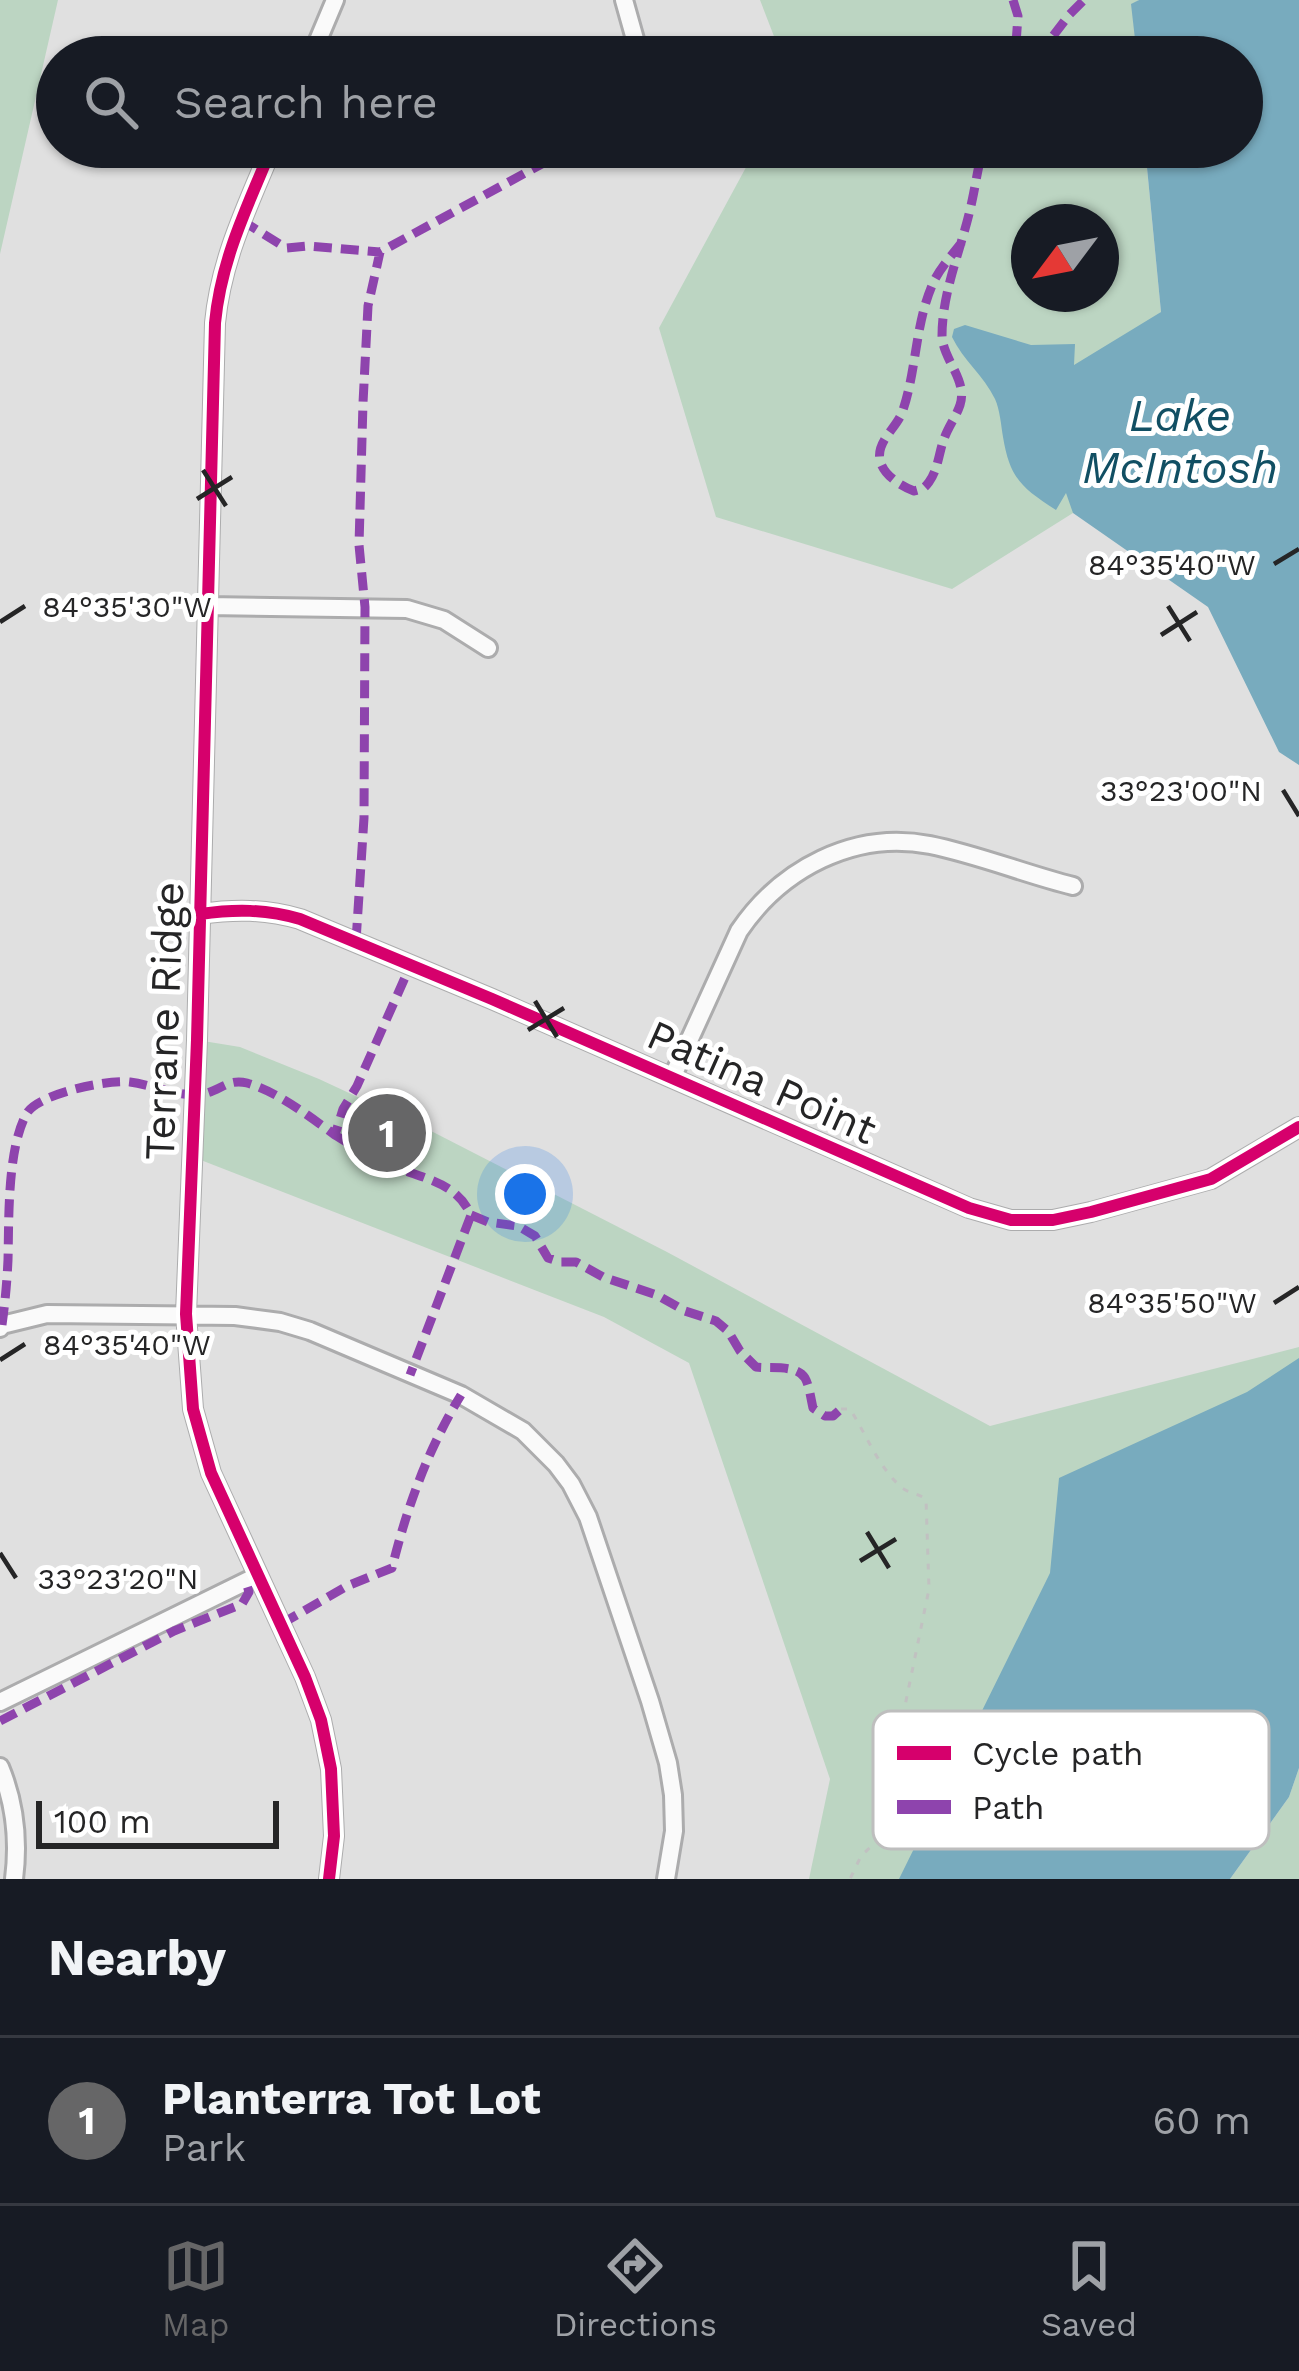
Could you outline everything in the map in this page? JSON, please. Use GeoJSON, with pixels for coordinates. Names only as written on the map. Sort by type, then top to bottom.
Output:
{"type":"FeatureCollection","features":[{"type":"Feature","properties":{"kind":"street"},"geometry":{"type":"LineString","coordinates":[[320,36],[335,0]]}},
{"type":"Feature","properties":{"kind":"street"},"geometry":{"type":"LineString","coordinates":[[624,0],[634,36]]}},
{"type":"Feature","properties":{"kind":"street","name":"Terrane Ridge"},"geometry":{"type":"LineString","coordinates":[[263,168],[228,254],[218,298],[186,1314],[200,1442],[321,1720],[331,1769],[334,1836],[329,1879]]}},
{"type":"Feature","properties":{"kind":"street"},"geometry":{"type":"LineString","coordinates":[[207,606],[407,609],[444,620],[488,648]]}},
{"type":"Feature","properties":{"kind":"street"},"geometry":{"type":"LineString","coordinates":[[672,1078],[739,931],[775,889],[818,860],[879,843],[928,844],[1073,886]]}},
{"type":"Feature","properties":{"kind":"street","name":"Patina Point"},"geometry":{"type":"LineString","coordinates":[[200,914],[255,910],[300,919],[969,1208],[1011,1220],[1053,1220],[1187,1186],[1236,1166],[1299,1127]]}},
{"type":"Feature","properties":{"kind":"street"},"geometry":{"type":"LineString","coordinates":[[0,1328],[47,1314],[186,1314],[280,1322],[310,1330],[460,1395],[523,1430],[556,1464],[580,1500],[601,1550],[668,1763],[674,1831],[666,1879]]}},
{"type":"Feature","properties":{"kind":"street"},"geometry":{"type":"LineString","coordinates":[[0,1702],[257,1576]]}},
{"type":"Feature","properties":{"kind":"street"},"geometry":{"type":"LineString","coordinates":[[0,1767],[15,1825],[14,1879]]}},
{"type":"Feature","properties":{"kind":"path"},"geometry":{"type":"LineString","coordinates":[[841,1409],[850,1409],[904,1491],[926,1499],[929,1588],[904,1711]]}},
{"type":"Feature","properties":{"kind":"path"},"geometry":{"type":"LineString","coordinates":[[850,1879],[861,1856],[873,1845]]}},
{"type":"Feature","properties":{"kind":"green space"},"geometry":{"type":"Polygon","coordinates":[[[0,0],[58,0],[50,36],[36,36],[36,96],[0,254],[0,0]]]}},
{"type":"Feature","properties":{"kind":"green space"},"geometry":{"type":"Polygon","coordinates":[[[760,0],[1139,0],[1132,5],[1135,36],[774,36],[760,0]]]}},
{"type":"Feature","properties":{"kind":"green space"},"geometry":{"type":"Polygon","coordinates":[[[746,168],[1147,168],[1161,312],[1079,407],[1073,513],[952,589],[716,517],[659,328],[746,168]]]}},
{"type":"Feature","properties":{"kind":"green space"},"geometry":{"type":"Polygon","coordinates":[[[197,1040],[240,1047],[435,1133],[990,1426],[1299,1347],[1299,1498],[1107,1711],[873,1711],[873,1849],[983,1849],[956,1879],[809,1879],[830,1779],[689,1363],[604,1317],[193,1157],[197,1040]]]}},
{"type":"Feature","properties":{"kind":"green space"},"geometry":{"type":"Polygon","coordinates":[[[1299,1768],[1299,1879],[1230,1879],[1252,1849],[1269,1849],[1269,1825],[1289,1797],[1299,1768]]]}},
{"type":"Feature","properties":{"kind":"water","name":"Lake McIntosh"},"geometry":{"type":"Polygon","coordinates":[[[1139,0],[1299,0],[1299,765],[1279,752],[1208,607],[1073,513],[1066,493],[1056,510],[1019,481],[1009,463],[995,399],[952,337],[954,329],[965,325],[1031,345],[1075,344],[1074,365],[1161,312],[1147,168],[1263,168],[1263,36],[1135,36],[1131,4],[1139,0]]]}},
{"type":"Feature","properties":{"kind":"water"},"geometry":{"type":"Polygon","coordinates":[[[1299,1358],[1299,1768],[1289,1797],[1269,1825],[1269,1711],[982,1711],[1050,1573],[1059,1478],[1247,1392],[1299,1358]]]}},
{"type":"Feature","properties":{"kind":"water"},"geometry":{"type":"Polygon","coordinates":[[[914,1849],[1252,1849],[1230,1879],[899,1879],[914,1849]]]}},
{"type":"Feature","properties":{"kind":"marked path"},"geometry":{"type":"LineString","coordinates":[[1013,0],[1017,36]]}},
{"type":"Feature","properties":{"kind":"marked path"},"geometry":{"type":"LineString","coordinates":[[1053,36],[1084,0]]}},
{"type":"Feature","properties":{"kind":"marked path"},"geometry":{"type":"LineString","coordinates":[[356,941],[364,818],[365,607],[359,545],[363,403],[368,306],[380,252],[534,168]]}},
{"type":"Feature","properties":{"kind":"marked path"},"geometry":{"type":"LineString","coordinates":[[961,243],[979,168]]}},
{"type":"Feature","properties":{"kind":"marked path"},"geometry":{"type":"LineString","coordinates":[[241,220],[286,248],[380,252]]}},
{"type":"Feature","properties":{"kind":"marked path"},"geometry":{"type":"LineString","coordinates":[[961,243],[942,336],[962,396],[932,477],[924,488],[914,491],[889,475],[880,453],[903,410],[934,281],[961,243]]}},
{"type":"Feature","properties":{"kind":"marked path"},"geometry":{"type":"LineString","coordinates":[[2,1325],[12,1164],[20,1128],[34,1106],[74,1089],[106,1083],[130,1082],[194,1095],[240,1082],[282,1098],[335,1135],[411,964]]}},
{"type":"Feature","properties":{"kind":"marked path"},"geometry":{"type":"LineString","coordinates":[[335,1135],[448,1188],[471,1215],[410,1375]]}},
{"type":"Feature","properties":{"kind":"marked path"},"geometry":{"type":"LineString","coordinates":[[471,1215],[518,1226],[535,1236],[548,1258],[576,1262],[716,1321],[756,1367],[801,1374],[813,1408],[825,1416],[841,1409]]}},
{"type":"Feature","properties":{"kind":"marked path"},"geometry":{"type":"LineString","coordinates":[[281,1624],[347,1586],[392,1568],[420,1479],[461,1395]]}},
{"type":"Feature","properties":{"kind":"marked path"},"geometry":{"type":"LineString","coordinates":[[0,1721],[174,1631],[242,1604],[249,1592],[246,1582]]}},
{"type":"Feature","properties":{"kind":"cycle path"},"geometry":{"type":"LineString","coordinates":[[263,168],[229,254],[215,323],[186,1314],[193,1409],[211,1473],[321,1720],[331,1769],[334,1836],[329,1879]]}},
{"type":"Feature","properties":{"kind":"cycle path"},"geometry":{"type":"LineString","coordinates":[[200,914],[250,911],[300,919],[969,1208],[1011,1220],[1053,1220],[1211,1179],[1299,1127]]}},
{"type":"Feature","properties":{"kind":"place","name":"Planterra Tot Lot"},"geometry":{"type":"Point","coordinates":[387,1133]}}]}
